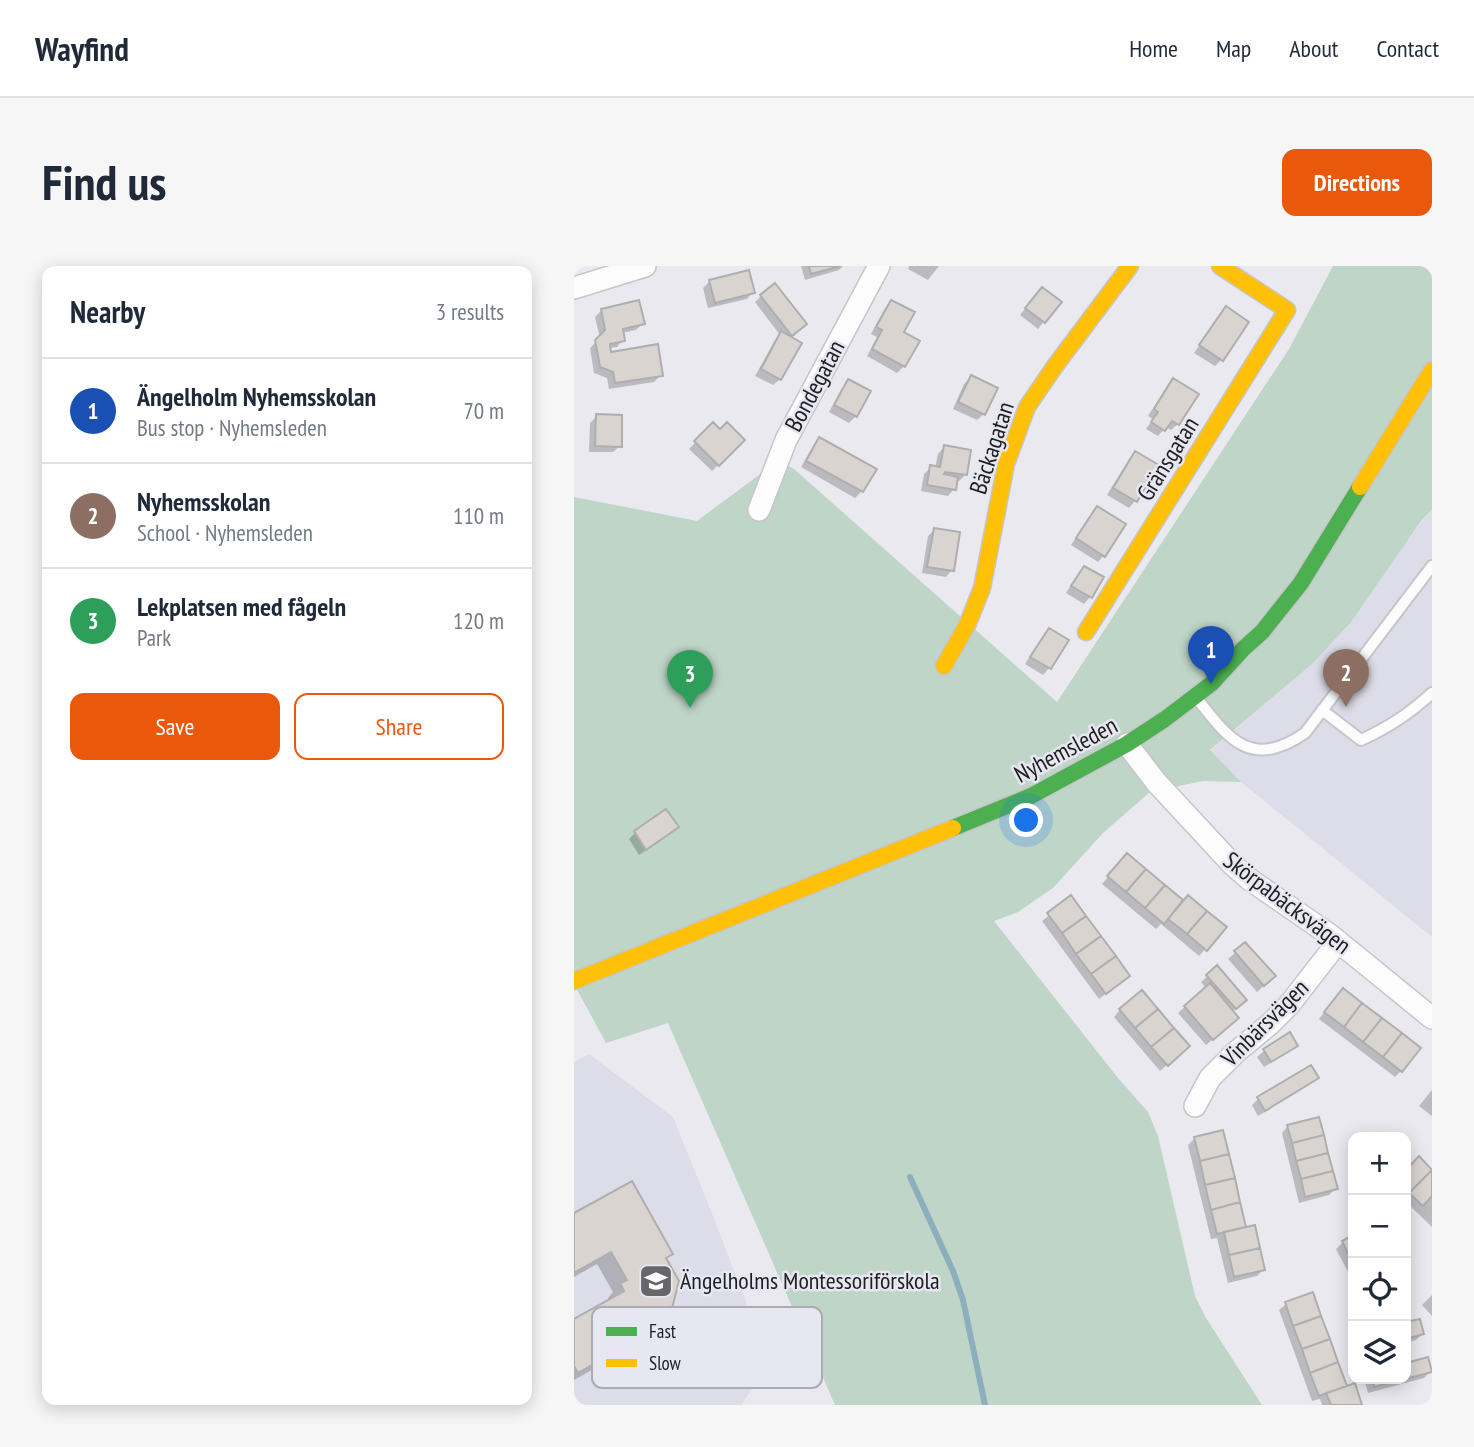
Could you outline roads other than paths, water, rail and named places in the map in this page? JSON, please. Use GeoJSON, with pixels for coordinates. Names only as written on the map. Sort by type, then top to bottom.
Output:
{"type":"FeatureCollection","features":[{"type":"Feature","properties":{"kind":"street"},"geometry":{"type":"LineString","coordinates":[[574,288],[645,266]]}},
{"type":"Feature","properties":{"kind":"street","name":"Bondegatan"},"geometry":{"type":"LineString","coordinates":[[759,510],[786,440],[879,266]]}},
{"type":"Feature","properties":{"kind":"street","name":"Bäckagatan"},"geometry":{"type":"LineString","coordinates":[[944,666],[968,623],[982,589],[1006,464],[1027,407],[1130,266]]}},
{"type":"Feature","properties":{"kind":"street","name":"Gränsgatan"},"geometry":{"type":"LineString","coordinates":[[1086,632],[1287,310],[1220,266]]}},
{"type":"Feature","properties":{"kind":"street","name":"Nyhemsleden"},"geometry":{"type":"LineString","coordinates":[[574,981],[1031,796],[1127,744],[1165,719],[1211,684],[1227,668],[1242,649],[1262,632],[1301,583],[1432,370]]}},
{"type":"Feature","properties":{"kind":"street","name":"Skörpabäcksvägen"},"geometry":{"type":"LineString","coordinates":[[1127,744],[1156,782],[1233,865],[1249,879],[1316,924],[1432,1017]]}},
{"type":"Feature","properties":{"kind":"street","name":"Vinbärsvägen"},"geometry":{"type":"LineString","coordinates":[[1195,1106],[1210,1078],[1289,1005],[1338,942]]}},
{"type":"Feature","properties":{"kind":"lane"},"geometry":{"type":"LineString","coordinates":[[1195,696],[1225,734],[1241,745],[1265,750],[1290,743],[1305,733],[1432,566]]}},
{"type":"Feature","properties":{"kind":"lane"},"geometry":{"type":"LineString","coordinates":[[1322,710],[1361,740],[1390,726],[1432,693]]}},
{"type":"Feature","properties":{"kind":"waterway"},"geometry":{"type":"LineString","coordinates":[[910,1177],[953,1271],[963,1300],[985,1405]]}},
{"type":"Feature","properties":{"kind":"place","name":"Ängelholm Nyhemsskolan"},"geometry":{"type":"Point","coordinates":[1211,684]}},
{"type":"Feature","properties":{"kind":"place","name":"Nyhemsskolan"},"geometry":{"type":"Point","coordinates":[1346,707]}},
{"type":"Feature","properties":{"kind":"place","name":"Lekplatsen med fågeln"},"geometry":{"type":"Point","coordinates":[690,708]}},
{"type":"Feature","properties":{"kind":"place","name":"Ängelholms Montessoriförskola"},"geometry":{"type":"Point","coordinates":[656,1281]}}]}
